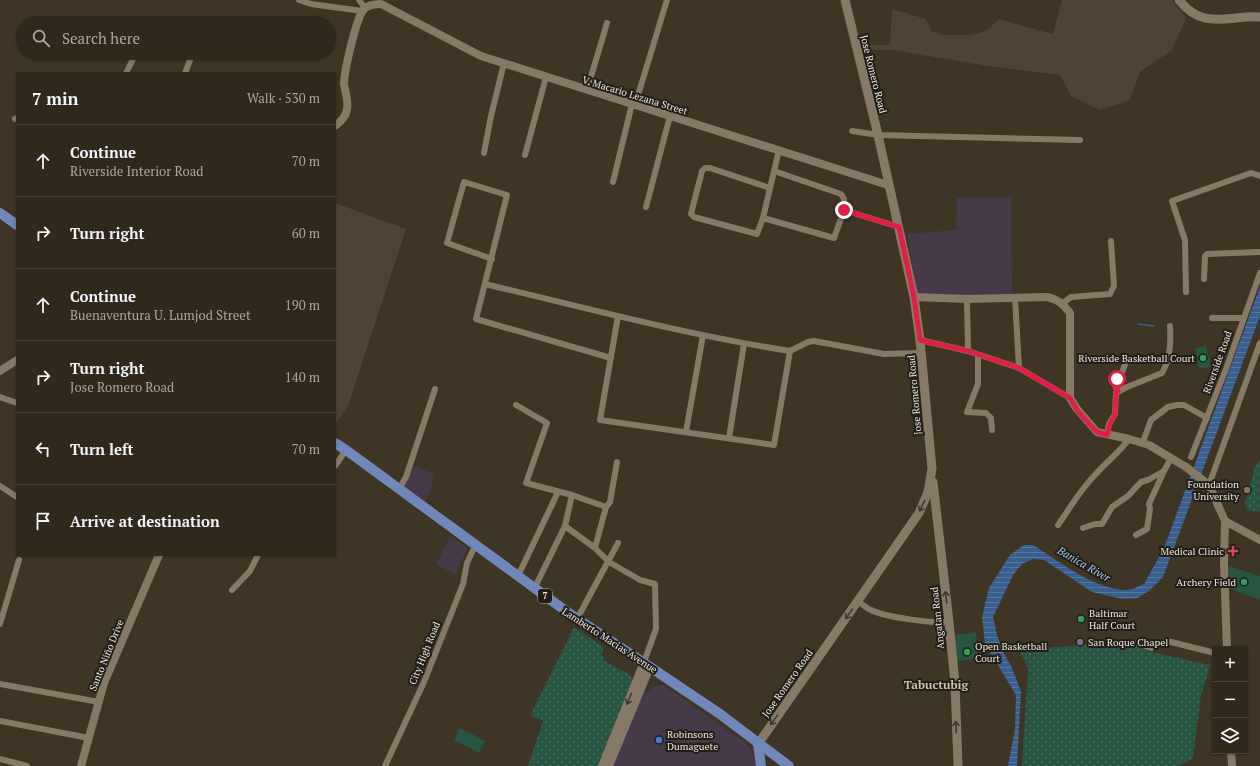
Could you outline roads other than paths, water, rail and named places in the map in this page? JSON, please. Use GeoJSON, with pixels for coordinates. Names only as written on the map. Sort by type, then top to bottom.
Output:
{"type":"FeatureCollection","features":[{"type":"Feature","properties":{"kind":"main road","name":"Jose Romero Road"},"geometry":{"type":"LineString","coordinates":[[758,744],[919,513],[928,492],[932,469],[920,340],[914,297],[878,135],[845,0]]}},
{"type":"Feature","properties":{"kind":"main road"},"geometry":{"type":"LineString","coordinates":[[1179,0],[1185,8],[1204,19],[1221,21],[1260,17]]}},
{"type":"Feature","properties":{"kind":"main road"},"geometry":{"type":"LineString","coordinates":[[0,213],[16,224]]}},
{"type":"Feature","properties":{"kind":"main road","name":"Lamberto Macias Avenue"},"geometry":{"type":"LineString","coordinates":[[336,445],[346,450],[577,619],[647,664],[732,722],[758,744],[789,766]]}},
{"type":"Feature","properties":{"kind":"main road","name":"Angatan Road"},"geometry":{"type":"LineString","coordinates":[[932,469],[955,683],[958,766]]}},
{"type":"Feature","properties":{"kind":"main road"},"geometry":{"type":"LineString","coordinates":[[758,744],[762,766]]}},
{"type":"Feature","properties":{"kind":"street"},"geometry":{"type":"LineString","coordinates":[[299,0],[311,4],[364,10]]}},
{"type":"Feature","properties":{"kind":"street"},"geometry":{"type":"LineString","coordinates":[[359,0],[364,10]]}},
{"type":"Feature","properties":{"kind":"street"},"geometry":{"type":"LineString","coordinates":[[336,125],[344,117],[347,109],[345,78],[351,46],[364,10],[372,5],[383,5],[392,0]]}},
{"type":"Feature","properties":{"kind":"street"},"geometry":{"type":"LineString","coordinates":[[612,182],[634,104],[667,0]]}},
{"type":"Feature","properties":{"kind":"street","name":"V. Macario Lezana Street"},"geometry":{"type":"LineString","coordinates":[[383,5],[481,56],[888,185]]}},
{"type":"Feature","properties":{"kind":"street"},"geometry":{"type":"LineString","coordinates":[[587,90],[607,23]]}},
{"type":"Feature","properties":{"kind":"street"},"geometry":{"type":"LineString","coordinates":[[126,72],[132,60]]}},
{"type":"Feature","properties":{"kind":"street"},"geometry":{"type":"LineString","coordinates":[[186,72],[190,60]]}},
{"type":"Feature","properties":{"kind":"street"},"geometry":{"type":"LineString","coordinates":[[484,153],[490,116],[504,63]]}},
{"type":"Feature","properties":{"kind":"street"},"geometry":{"type":"LineString","coordinates":[[525,155],[546,76]]}},
{"type":"Feature","properties":{"kind":"street"},"geometry":{"type":"LineString","coordinates":[[646,207],[670,116]]}},
{"type":"Feature","properties":{"kind":"street"},"geometry":{"type":"LineString","coordinates":[[852,131],[878,135],[1080,140]]}},
{"type":"Feature","properties":{"kind":"street"},"geometry":{"type":"LineString","coordinates":[[770,188],[710,168],[705,168],[702,171],[691,214],[694,217],[757,234],[763,218],[779,150]]}},
{"type":"Feature","properties":{"kind":"street"},"geometry":{"type":"LineString","coordinates":[[763,218],[834,238],[844,210],[844,199],[841,194],[774,171]]}},
{"type":"Feature","properties":{"kind":"street"},"geometry":{"type":"LineString","coordinates":[[1186,292],[1185,240],[1172,201],[1251,173],[1260,176]]}},
{"type":"Feature","properties":{"kind":"street"},"geometry":{"type":"LineString","coordinates":[[492,260],[447,243],[464,182],[507,195],[492,260],[476,318],[611,358]]}},
{"type":"Feature","properties":{"kind":"street"},"geometry":{"type":"LineString","coordinates":[[844,210],[899,227]]}},
{"type":"Feature","properties":{"kind":"street"},"geometry":{"type":"LineString","coordinates":[[1063,303],[1071,297],[1110,294],[1114,286],[1111,241]]}},
{"type":"Feature","properties":{"kind":"street"},"geometry":{"type":"LineString","coordinates":[[1204,279],[1205,256],[1208,254],[1260,252]]}},
{"type":"Feature","properties":{"kind":"street","name":"Riverside Road"},"geometry":{"type":"LineString","coordinates":[[1191,457],[1207,418],[1260,273]]}},
{"type":"Feature","properties":{"kind":"street"},"geometry":{"type":"LineString","coordinates":[[485,284],[744,344],[790,351],[808,342],[814,341],[884,354],[921,353]]}},
{"type":"Feature","properties":{"kind":"street"},"geometry":{"type":"LineString","coordinates":[[914,297],[967,299],[1047,297],[1063,303],[1070,313],[1070,398]]}},
{"type":"Feature","properties":{"kind":"street"},"geometry":{"type":"LineString","coordinates":[[1015,298],[1019,368]]}},
{"type":"Feature","properties":{"kind":"street"},"geometry":{"type":"LineString","coordinates":[[967,299],[968,351]]}},
{"type":"Feature","properties":{"kind":"street"},"geometry":{"type":"LineString","coordinates":[[618,316],[600,420],[774,445],[790,351]]}},
{"type":"Feature","properties":{"kind":"street"},"geometry":{"type":"LineString","coordinates":[[1212,318],[1244,318]]}},
{"type":"Feature","properties":{"kind":"street"},"geometry":{"type":"LineString","coordinates":[[1107,435],[1115,414],[1116,393],[1162,373],[1165,368],[1171,340],[1170,326]]}},
{"type":"Feature","properties":{"kind":"street"},"geometry":{"type":"LineString","coordinates":[[686,432],[703,334]]}},
{"type":"Feature","properties":{"kind":"street"},"geometry":{"type":"LineString","coordinates":[[920,340],[968,351],[1019,368],[1070,398],[1077,410],[1097,432],[1143,442],[1191,470],[1208,484],[1225,521],[1224,563],[1227,646]]}},
{"type":"Feature","properties":{"kind":"street"},"geometry":{"type":"LineString","coordinates":[[1208,484],[1260,343]]}},
{"type":"Feature","properties":{"kind":"street"},"geometry":{"type":"LineString","coordinates":[[729,438],[744,344]]}},
{"type":"Feature","properties":{"kind":"street"},"geometry":{"type":"LineString","coordinates":[[978,355],[978,384],[967,412],[986,413],[992,418],[992,430]]}},
{"type":"Feature","properties":{"kind":"street"},"geometry":{"type":"LineString","coordinates":[[0,372],[16,361]]}},
{"type":"Feature","properties":{"kind":"street"},"geometry":{"type":"LineString","coordinates":[[1118,391],[1115,384],[1116,380],[1125,364]]}},
{"type":"Feature","properties":{"kind":"street"},"geometry":{"type":"LineString","coordinates":[[399,489],[406,477],[435,389]]}},
{"type":"Feature","properties":{"kind":"street"},"geometry":{"type":"LineString","coordinates":[[0,397],[16,403]]}},
{"type":"Feature","properties":{"kind":"street"},"geometry":{"type":"LineString","coordinates":[[516,405],[547,423],[526,483],[572,495],[606,507]]}},
{"type":"Feature","properties":{"kind":"street"},"geometry":{"type":"LineString","coordinates":[[1143,442],[1151,420],[1168,407],[1184,405],[1207,418]]}},
{"type":"Feature","properties":{"kind":"street"},"geometry":{"type":"LineString","coordinates":[[1058,525],[1070,508],[1076,496],[1088,482],[1121,450],[1129,439]]}},
{"type":"Feature","properties":{"kind":"street"},"geometry":{"type":"LineString","coordinates":[[336,465],[346,450]]}},
{"type":"Feature","properties":{"kind":"street"},"geometry":{"type":"LineString","coordinates":[[1136,535],[1147,529],[1150,509],[1149,504],[1171,458]]}},
{"type":"Feature","properties":{"kind":"street"},"geometry":{"type":"LineString","coordinates":[[595,548],[606,507],[610,502],[617,462]]}},
{"type":"Feature","properties":{"kind":"street"},"geometry":{"type":"LineString","coordinates":[[1083,528],[1095,524],[1102,524],[1112,507],[1128,496],[1140,482],[1148,480],[1164,471]]}},
{"type":"Feature","properties":{"kind":"street"},"geometry":{"type":"LineString","coordinates":[[0,486],[16,496]]}},
{"type":"Feature","properties":{"kind":"street"},"geometry":{"type":"LineString","coordinates":[[518,576],[558,492]]}},
{"type":"Feature","properties":{"kind":"street"},"geometry":{"type":"LineString","coordinates":[[534,588],[565,526],[572,495]]}},
{"type":"Feature","properties":{"kind":"street"},"geometry":{"type":"LineString","coordinates":[[1225,521],[1260,540]]}},
{"type":"Feature","properties":{"kind":"street"},"geometry":{"type":"LineString","coordinates":[[565,526],[595,548],[608,562],[640,580],[655,584],[656,629],[647,664],[609,766]]}},
{"type":"Feature","properties":{"kind":"street"},"geometry":{"type":"LineString","coordinates":[[577,619],[618,543]]}},
{"type":"Feature","properties":{"kind":"street","name":"City High Road"},"geometry":{"type":"LineString","coordinates":[[386,766],[424,682],[463,584],[467,563],[476,546]]}},
{"type":"Feature","properties":{"kind":"street","name":"Santo Niño Drive"},"geometry":{"type":"LineString","coordinates":[[81,766],[104,683],[159,556]]}},
{"type":"Feature","properties":{"kind":"street"},"geometry":{"type":"LineString","coordinates":[[232,590],[250,571],[258,556]]}},
{"type":"Feature","properties":{"kind":"street"},"geometry":{"type":"LineString","coordinates":[[0,624],[19,560]]}},
{"type":"Feature","properties":{"kind":"street"},"geometry":{"type":"LineString","coordinates":[[858,601],[872,611],[892,616],[939,623],[949,622]]}},
{"type":"Feature","properties":{"kind":"street"},"geometry":{"type":"LineString","coordinates":[[1136,643],[1151,648],[1165,641],[1212,652]]}},
{"type":"Feature","properties":{"kind":"street"},"geometry":{"type":"LineString","coordinates":[[602,766],[647,664]]}},
{"type":"Feature","properties":{"kind":"street"},"geometry":{"type":"LineString","coordinates":[[0,684],[20,686],[99,702]]}},
{"type":"Feature","properties":{"kind":"street"},"geometry":{"type":"LineString","coordinates":[[0,721],[89,738]]}},
{"type":"Feature","properties":{"kind":"street"},"geometry":{"type":"LineString","coordinates":[[1231,754],[1232,766]]}},
{"type":"Feature","properties":{"kind":"street"},"geometry":{"type":"LineString","coordinates":[[0,759],[27,766]]}},
{"type":"Feature","properties":{"kind":"water"},"geometry":{"type":"Polygon","coordinates":[[[1260,287],[1260,316],[1163,577],[1150,590],[1138,598],[1123,599],[1092,592],[1044,560],[1033,559],[1022,564],[1013,575],[993,617],[1003,652],[1011,666],[1021,691],[1017,766],[1008,766],[1015,729],[1016,695],[985,644],[982,617],[989,588],[1010,555],[1024,545],[1033,545],[1078,574],[1115,589],[1133,589],[1144,584],[1164,548],[1260,287]]]}},
{"type":"Feature","properties":{"kind":"waterway"},"geometry":{"type":"LineString","coordinates":[[1138,324],[1154,326]]}},
{"type":"Feature","properties":{"kind":"place","name":"Riverside Basketball Court"},"geometry":{"type":"Point","coordinates":[1203,358]}},
{"type":"Feature","properties":{"kind":"place","name":"Foundation University"},"geometry":{"type":"Point","coordinates":[1247,490]}},
{"type":"Feature","properties":{"kind":"place","name":"Medical Clinic"},"geometry":{"type":"Point","coordinates":[1233,551]}},
{"type":"Feature","properties":{"kind":"place","name":"Archery Field"},"geometry":{"type":"Point","coordinates":[1244,582]}},
{"type":"Feature","properties":{"kind":"place","name":"Baltimar Half Court"},"geometry":{"type":"Point","coordinates":[1081,619]}},
{"type":"Feature","properties":{"kind":"place","name":"San Roque Chapel"},"geometry":{"type":"Point","coordinates":[1080,642]}},
{"type":"Feature","properties":{"kind":"place","name":"Open Basketball Court"},"geometry":{"type":"Point","coordinates":[967,652]}},
{"type":"Feature","properties":{"kind":"place","name":"Robinsons Dumaguete"},"geometry":{"type":"Point","coordinates":[659,740]}},
{"type":"Feature","properties":{"kind":"district","name":"Tabuctubig"},"geometry":{"type":"Point","coordinates":[936,685]}},
{"type":"Feature","properties":{"kind":"water label","name":"Banica River"},"geometry":{"type":"Point","coordinates":[1084,564]}}]}
